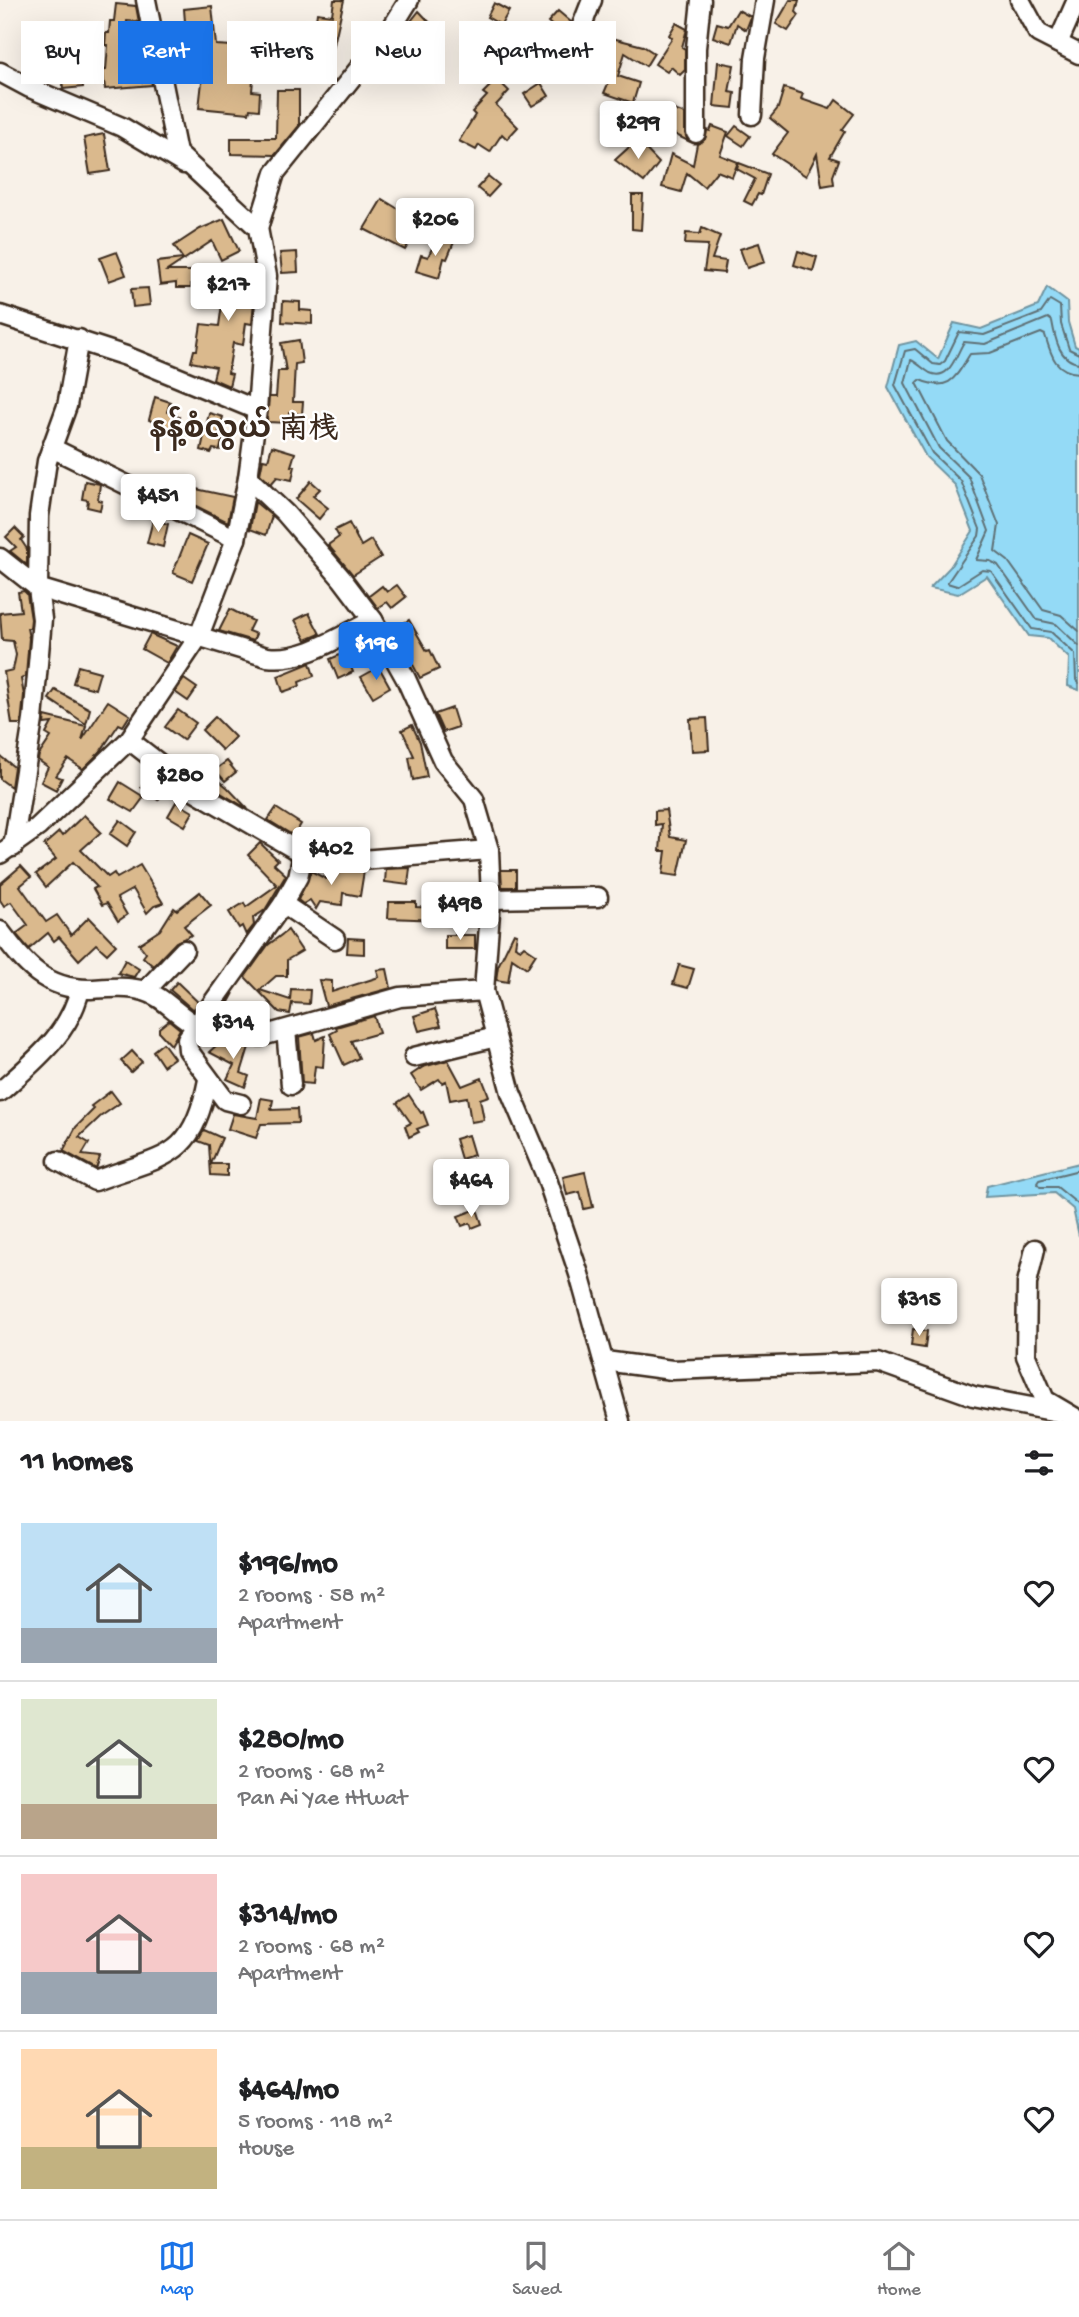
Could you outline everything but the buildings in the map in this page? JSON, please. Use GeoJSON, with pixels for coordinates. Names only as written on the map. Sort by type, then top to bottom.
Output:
{"type":"FeatureCollection","features":[{"type":"Feature","properties":{"kind":"street"},"geometry":{"type":"LineString","coordinates":[[146,0],[177,153],[258,228]]}},
{"type":"Feature","properties":{"kind":"street"},"geometry":{"type":"LineString","coordinates":[[6,850],[38,827],[128,740],[199,636],[236,539],[248,478],[257,410],[267,276],[258,228],[275,173],[391,29],[409,0]]}},
{"type":"Feature","properties":{"kind":"street"},"geometry":{"type":"LineString","coordinates":[[584,21],[592,0]]}},
{"type":"Feature","properties":{"kind":"street"},"geometry":{"type":"LineString","coordinates":[[696,134],[696,48],[701,0]]}},
{"type":"Feature","properties":{"kind":"street"},"geometry":{"type":"LineString","coordinates":[[752,115],[755,58],[765,0]]}},
{"type":"Feature","properties":{"kind":"street"},"geometry":{"type":"LineString","coordinates":[[1020,0],[1038,33],[1079,54]]}},
{"type":"Feature","properties":{"kind":"street"},"geometry":{"type":"LineString","coordinates":[[1058,43],[1077,0]]}},
{"type":"Feature","properties":{"kind":"street"},"geometry":{"type":"LineString","coordinates":[[0,72],[30,88],[122,127],[199,174]]}},
{"type":"Feature","properties":{"kind":"street"},"geometry":{"type":"LineString","coordinates":[[0,315],[79,339],[257,410]]}},
{"type":"Feature","properties":{"kind":"street"},"geometry":{"type":"LineString","coordinates":[[6,850],[33,720],[42,619],[38,588],[39,516],[47,461],[67,406],[79,339]]}},
{"type":"Feature","properties":{"kind":"street"},"geometry":{"type":"LineString","coordinates":[[52,448],[236,539]]}},
{"type":"Feature","properties":{"kind":"street"},"geometry":{"type":"LineString","coordinates":[[248,478],[285,513],[373,620],[406,679],[443,761],[474,799],[489,850],[491,899],[484,991],[511,1093],[546,1176],[575,1262],[620,1421]]}},
{"type":"Feature","properties":{"kind":"street"},"geometry":{"type":"LineString","coordinates":[[0,558],[38,588],[281,659],[298,656],[373,620]]}},
{"type":"Feature","properties":{"kind":"street"},"geometry":{"type":"LineString","coordinates":[[128,740],[195,791],[303,854],[331,860],[361,860],[489,850]]}},
{"type":"Feature","properties":{"kind":"street"},"geometry":{"type":"LineString","coordinates":[[241,1104],[225,1100],[208,1080],[188,1050],[187,1039],[283,904],[298,877],[303,854]]}},
{"type":"Feature","properties":{"kind":"street"},"geometry":{"type":"LineString","coordinates":[[491,899],[598,897]]}},
{"type":"Feature","properties":{"kind":"street"},"geometry":{"type":"LineString","coordinates":[[283,904],[335,939]]}},
{"type":"Feature","properties":{"kind":"street"},"geometry":{"type":"LineString","coordinates":[[0,931],[26,966],[38,975],[80,989],[121,988],[145,991],[198,1026],[243,1035],[262,1036],[400,997],[484,991]]}},
{"type":"Feature","properties":{"kind":"street"},"geometry":{"type":"LineString","coordinates":[[145,991],[184,950]]}},
{"type":"Feature","properties":{"kind":"street"},"geometry":{"type":"LineString","coordinates":[[0,1092],[47,1049],[75,1010],[80,989]]}},
{"type":"Feature","properties":{"kind":"street"},"geometry":{"type":"LineString","coordinates":[[286,1030],[291,1085]]}},
{"type":"Feature","properties":{"kind":"street"},"geometry":{"type":"LineString","coordinates":[[414,1056],[496,1037]]}},
{"type":"Feature","properties":{"kind":"street"},"geometry":{"type":"LineString","coordinates":[[58,1161],[95,1181],[157,1161],[187,1140],[202,1108],[208,1080]]}},
{"type":"Feature","properties":{"kind":"street"},"geometry":{"type":"LineString","coordinates":[[1035,1249],[1027,1283],[1026,1356],[1045,1400],[1073,1417]]}},
{"type":"Feature","properties":{"kind":"street"},"geometry":{"type":"LineString","coordinates":[[605,1361],[672,1370],[877,1362],[973,1396],[1073,1417]]}},
{"type":"Feature","properties":{"kind":"water"},"geometry":{"type":"Polygon","coordinates":[[[1047,287],[1067,302],[1068,322],[1075,346],[1079,348],[1079,690],[1068,686],[1069,658],[1048,638],[1029,636],[987,576],[958,594],[930,588],[950,567],[973,531],[955,485],[926,457],[888,387],[899,345],[916,341],[938,359],[954,323],[981,329],[1038,306],[1047,287]]]}},
{"type":"Feature","properties":{"kind":"water"},"geometry":{"type":"Polygon","coordinates":[[[1079,1163],[1079,1236],[1073,1209],[1054,1193],[985,1197],[987,1186],[1079,1163]]]}},
{"type":"Feature","properties":{"kind":"district","name":"နန့်စံလွယ် 南栈"},"geometry":{"type":"Point","coordinates":[244,427]}}]}
